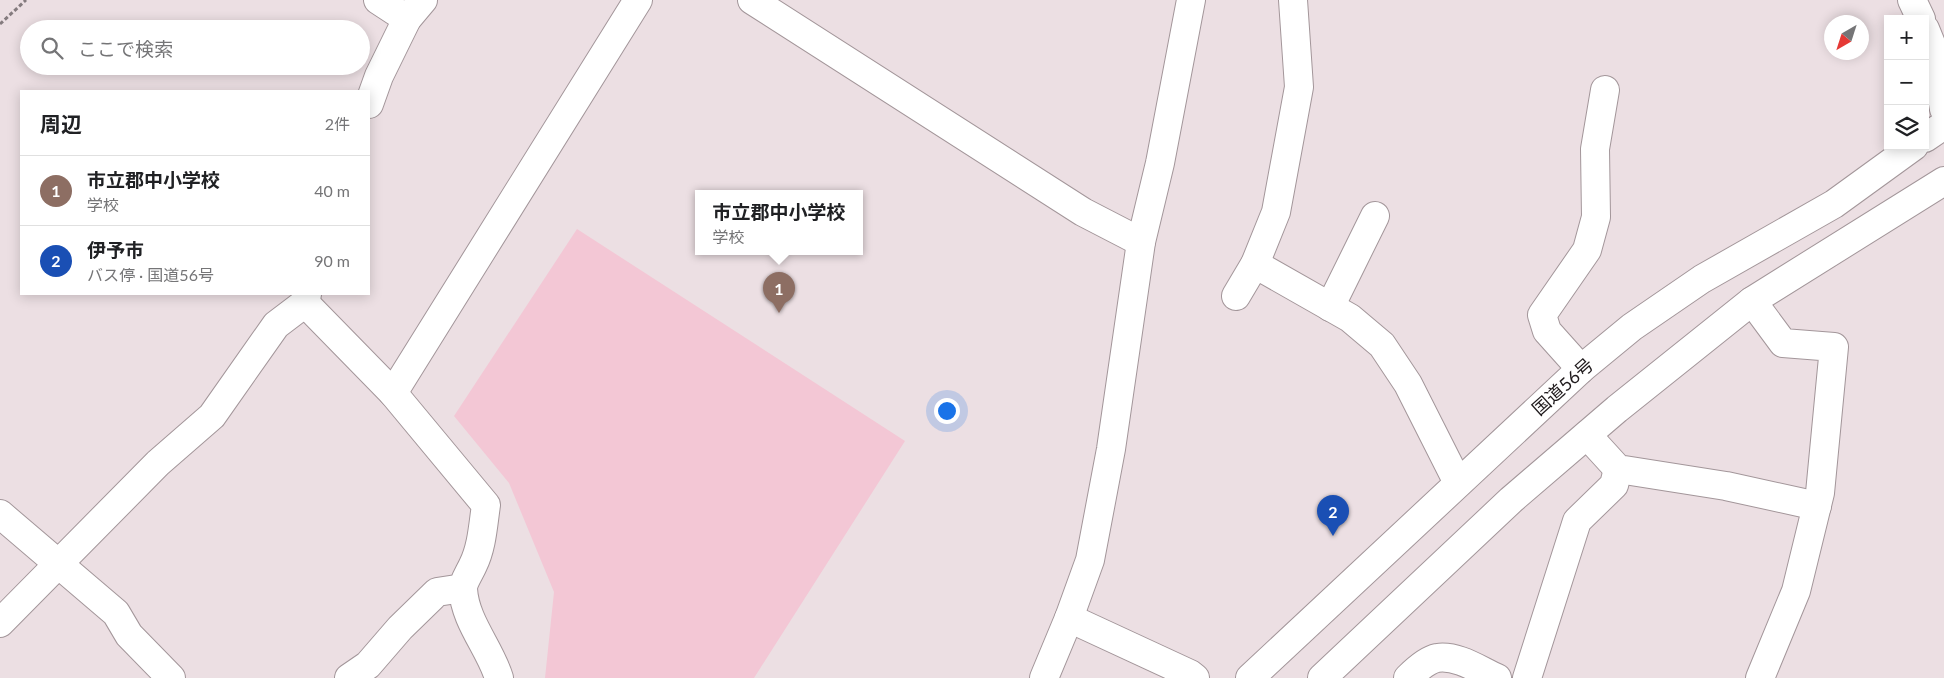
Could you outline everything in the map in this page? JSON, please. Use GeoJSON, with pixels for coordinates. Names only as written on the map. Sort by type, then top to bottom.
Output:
{"type":"FeatureCollection","features":[{"type":"Feature","properties":{"kind":"main road"},"geometry":{"type":"LineString","coordinates":[[370,101],[380,76],[415,10],[378,0]]}},
{"type":"Feature","properties":{"kind":"main road"},"geometry":{"type":"LineString","coordinates":[[393,393],[638,0]]}},
{"type":"Feature","properties":{"kind":"main road"},"geometry":{"type":"LineString","coordinates":[[752,0],[1083,212],[1141,242]]}},
{"type":"Feature","properties":{"kind":"main road"},"geometry":{"type":"LineString","coordinates":[[1044,678],[1069,618],[1090,560],[1109,459],[1141,242],[1160,163],[1191,0]]}},
{"type":"Feature","properties":{"kind":"main road"},"geometry":{"type":"LineString","coordinates":[[1236,296],[1255,264],[1276,212],[1299,87],[1293,0]]}},
{"type":"Feature","properties":{"kind":"main road"},"geometry":{"type":"LineString","coordinates":[[1912,0],[1919,15]]}},
{"type":"Feature","properties":{"kind":"main road"},"geometry":{"type":"LineString","coordinates":[[1929,39],[1934,51],[1944,109]]}},
{"type":"Feature","properties":{"kind":"main road"},"geometry":{"type":"LineString","coordinates":[[1581,369],[1547,331],[1542,315],[1587,250],[1596,217],[1595,149],[1605,90]]}},
{"type":"Feature","properties":{"kind":"main road"},"geometry":{"type":"LineString","coordinates":[[1929,135],[1944,125]]}},
{"type":"Feature","properties":{"kind":"main road","name":"国道56号"},"geometry":{"type":"LineString","coordinates":[[1250,678],[1581,369],[1632,327],[1702,278],[1834,204],[1908,150]]}},
{"type":"Feature","properties":{"kind":"main road"},"geometry":{"type":"LineString","coordinates":[[1322,678],[1511,500],[1617,409],[1752,301],[1944,181]]}},
{"type":"Feature","properties":{"kind":"main road"},"geometry":{"type":"LineString","coordinates":[[1330,307],[1375,216]]}},
{"type":"Feature","properties":{"kind":"main road"},"geometry":{"type":"LineString","coordinates":[[1255,264],[1350,318],[1382,345],[1408,384],[1458,483]]}},
{"type":"Feature","properties":{"kind":"main road"},"geometry":{"type":"LineString","coordinates":[[0,623],[158,463],[212,416],[276,325],[306,298],[393,393],[486,505],[478,555],[463,588],[466,607],[499,678]]}},
{"type":"Feature","properties":{"kind":"main road"},"geometry":{"type":"LineString","coordinates":[[1752,301],[1783,343],[1834,347],[1820,493],[1796,591],[1760,678]]}},
{"type":"Feature","properties":{"kind":"main road"},"geometry":{"type":"LineString","coordinates":[[1587,435],[1618,469],[1726,486],[1816,506]]}},
{"type":"Feature","properties":{"kind":"main road"},"geometry":{"type":"LineString","coordinates":[[1527,678],[1577,521],[1614,485],[1618,469]]}},
{"type":"Feature","properties":{"kind":"main road"},"geometry":{"type":"LineString","coordinates":[[0,514],[60,563],[116,613],[129,635],[170,678]]}},
{"type":"Feature","properties":{"kind":"main road"},"geometry":{"type":"LineString","coordinates":[[349,678],[368,665],[400,628],[437,592],[463,588]]}},
{"type":"Feature","properties":{"kind":"main road"},"geometry":{"type":"LineString","coordinates":[[1069,618],[1195,678]]}},
{"type":"Feature","properties":{"kind":"main road"},"geometry":{"type":"LineString","coordinates":[[1408,678],[1436,658],[1456,659],[1497,678]]}},
{"type":"Feature","properties":{"kind":"path"},"geometry":{"type":"LineString","coordinates":[[0,24],[26,0]]}},
{"type":"Feature","properties":{"kind":"shaded area"},"geometry":{"type":"Polygon","coordinates":[[[577,229],[905,441],[754,678],[545,678],[554,592],[509,483],[454,416],[577,229]]]}},
{"type":"Feature","properties":{"kind":"place","name":"市立郡中小学校"},"geometry":{"type":"Point","coordinates":[779,313]}},
{"type":"Feature","properties":{"kind":"place","name":"伊予市"},"geometry":{"type":"Point","coordinates":[1333,536]}}]}
